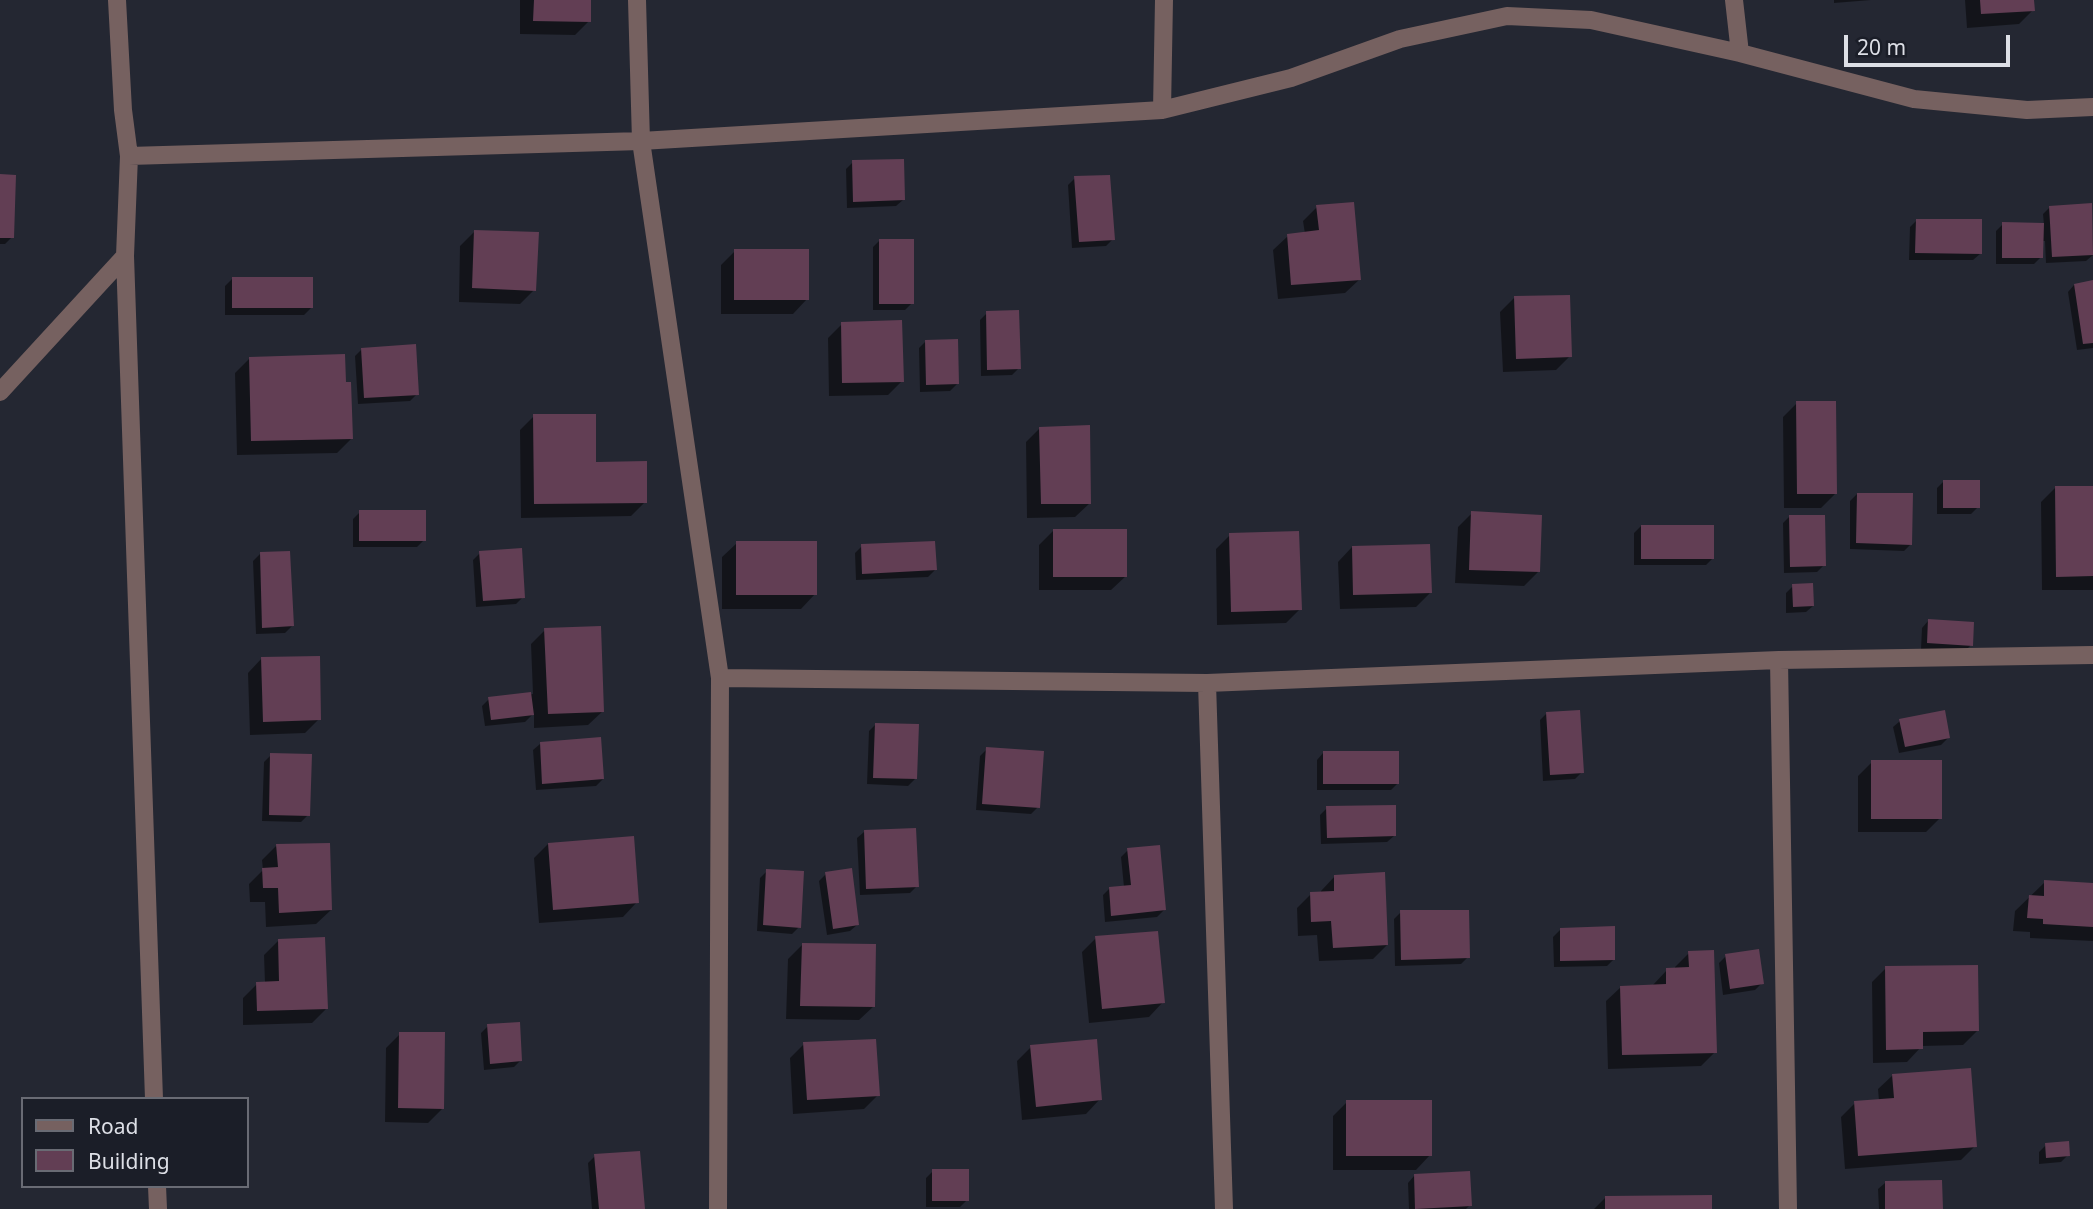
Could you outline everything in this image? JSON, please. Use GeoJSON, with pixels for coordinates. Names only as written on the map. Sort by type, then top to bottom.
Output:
{"type":"FeatureCollection","features":[{"type":"Feature","properties":{"kind":"street"},"geometry":{"type":"LineString","coordinates":[[117,0],[123,110],[129,156],[125,256],[154,1097]]}},
{"type":"Feature","properties":{"kind":"street"},"geometry":{"type":"LineString","coordinates":[[637,0],[641,141],[720,678],[718,1209]]}},
{"type":"Feature","properties":{"kind":"street"},"geometry":{"type":"LineString","coordinates":[[1162,110],[1164,0]]}},
{"type":"Feature","properties":{"kind":"street"},"geometry":{"type":"LineString","coordinates":[[1734,0],[1740,53]]}},
{"type":"Feature","properties":{"kind":"street"},"geometry":{"type":"LineString","coordinates":[[129,156],[641,141],[1162,110],[1291,78],[1400,39],[1507,16],[1591,20],[1740,53],[1914,99],[2027,110],[2093,107]]}},
{"type":"Feature","properties":{"kind":"street"},"geometry":{"type":"LineString","coordinates":[[0,392],[125,256]]}},
{"type":"Feature","properties":{"kind":"street"},"geometry":{"type":"LineString","coordinates":[[720,678],[1207,683],[1779,660],[2093,655]]}},
{"type":"Feature","properties":{"kind":"street"},"geometry":{"type":"LineString","coordinates":[[1779,660],[1788,1209]]}},
{"type":"Feature","properties":{"kind":"street"},"geometry":{"type":"LineString","coordinates":[[1207,683],[1224,1209]]}},
{"type":"Feature","properties":{"kind":"street"},"geometry":{"type":"LineString","coordinates":[[157,1188],[158,1209]]}},
{"type":"Feature","properties":{"kind":"building"},"geometry":{"type":"Polygon","coordinates":[[[534,0],[591,0],[591,22],[533,21],[534,0]]]}},
{"type":"Feature","properties":{"kind":"building"},"geometry":{"type":"Polygon","coordinates":[[[1980,0],[2034,0],[2035,11],[1981,14],[1980,0]]]}},
{"type":"Feature","properties":{"kind":"building"},"geometry":{"type":"Polygon","coordinates":[[[904,159],[905,200],[853,202],[852,160],[904,159]]]}},
{"type":"Feature","properties":{"kind":"building"},"geometry":{"type":"Polygon","coordinates":[[[0,174],[16,175],[14,238],[0,238],[0,174]]]}},
{"type":"Feature","properties":{"kind":"building"},"geometry":{"type":"Polygon","coordinates":[[[1110,175],[1115,240],[1079,242],[1074,176],[1110,175]]]}},
{"type":"Feature","properties":{"kind":"building"},"geometry":{"type":"Polygon","coordinates":[[[1354,202],[1361,280],[1291,285],[1287,234],[1319,230],[1316,205],[1354,202]]]}},
{"type":"Feature","properties":{"kind":"building"},"geometry":{"type":"Polygon","coordinates":[[[2092,203],[2093,255],[2052,257],[2049,206],[2092,203]]]}},
{"type":"Feature","properties":{"kind":"building"},"geometry":{"type":"Polygon","coordinates":[[[1916,219],[1982,219],[1982,254],[1915,253],[1916,219]]]}},
{"type":"Feature","properties":{"kind":"building"},"geometry":{"type":"Polygon","coordinates":[[[2002,222],[2044,223],[2043,258],[2002,258],[2002,222]]]}},
{"type":"Feature","properties":{"kind":"building"},"geometry":{"type":"Polygon","coordinates":[[[474,230],[539,232],[536,291],[472,288],[474,230]]]}},
{"type":"Feature","properties":{"kind":"building"},"geometry":{"type":"Polygon","coordinates":[[[879,239],[914,239],[914,304],[879,304],[879,239]]]}},
{"type":"Feature","properties":{"kind":"building"},"geometry":{"type":"Polygon","coordinates":[[[734,249],[809,249],[809,300],[734,300],[734,249]]]}},
{"type":"Feature","properties":{"kind":"building"},"geometry":{"type":"Polygon","coordinates":[[[232,277],[313,277],[313,308],[232,308],[232,277]]]}},
{"type":"Feature","properties":{"kind":"building"},"geometry":{"type":"Polygon","coordinates":[[[2093,280],[2093,343],[2083,344],[2074,284],[2093,280]]]}},
{"type":"Feature","properties":{"kind":"building"},"geometry":{"type":"Polygon","coordinates":[[[1570,295],[1572,357],[1516,359],[1514,296],[1570,295]]]}},
{"type":"Feature","properties":{"kind":"building"},"geometry":{"type":"Polygon","coordinates":[[[1019,310],[1021,369],[987,370],[986,311],[1019,310]]]}},
{"type":"Feature","properties":{"kind":"building"},"geometry":{"type":"Polygon","coordinates":[[[902,320],[904,382],[842,383],[841,322],[902,320]]]}},
{"type":"Feature","properties":{"kind":"building"},"geometry":{"type":"Polygon","coordinates":[[[958,339],[959,384],[926,385],[925,340],[958,339]]]}},
{"type":"Feature","properties":{"kind":"building"},"geometry":{"type":"Polygon","coordinates":[[[416,344],[419,395],[364,398],[361,348],[416,344]]]}},
{"type":"Feature","properties":{"kind":"building"},"geometry":{"type":"Polygon","coordinates":[[[345,354],[346,382],[351,382],[353,439],[251,441],[249,357],[345,354]]]}},
{"type":"Feature","properties":{"kind":"building"},"geometry":{"type":"Polygon","coordinates":[[[1796,401],[1836,401],[1837,494],[1797,494],[1796,401]]]}},
{"type":"Feature","properties":{"kind":"building"},"geometry":{"type":"Polygon","coordinates":[[[533,414],[596,414],[596,462],[647,461],[647,503],[534,504],[533,414]]]}},
{"type":"Feature","properties":{"kind":"building"},"geometry":{"type":"Polygon","coordinates":[[[1090,425],[1091,504],[1041,504],[1039,427],[1090,425]]]}},
{"type":"Feature","properties":{"kind":"building"},"geometry":{"type":"Polygon","coordinates":[[[1943,480],[1980,480],[1980,508],[1943,508],[1943,480]]]}},
{"type":"Feature","properties":{"kind":"building"},"geometry":{"type":"Polygon","coordinates":[[[2055,486],[2093,486],[2093,576],[2056,577],[2055,486]]]}},
{"type":"Feature","properties":{"kind":"building"},"geometry":{"type":"Polygon","coordinates":[[[1857,493],[1913,493],[1912,545],[1856,543],[1857,493]]]}},
{"type":"Feature","properties":{"kind":"building"},"geometry":{"type":"Polygon","coordinates":[[[359,510],[426,510],[426,541],[359,541],[359,510]]]}},
{"type":"Feature","properties":{"kind":"building"},"geometry":{"type":"Polygon","coordinates":[[[1471,511],[1542,515],[1540,572],[1469,570],[1471,511]]]}},
{"type":"Feature","properties":{"kind":"building"},"geometry":{"type":"Polygon","coordinates":[[[1789,515],[1825,515],[1826,566],[1790,567],[1789,515]]]}},
{"type":"Feature","properties":{"kind":"building"},"geometry":{"type":"Polygon","coordinates":[[[1641,525],[1714,525],[1714,559],[1641,559],[1641,525]]]}},
{"type":"Feature","properties":{"kind":"building"},"geometry":{"type":"Polygon","coordinates":[[[1053,529],[1127,529],[1127,577],[1053,577],[1053,529]]]}},
{"type":"Feature","properties":{"kind":"building"},"geometry":{"type":"Polygon","coordinates":[[[1299,531],[1302,610],[1231,612],[1229,533],[1299,531]]]}},
{"type":"Feature","properties":{"kind":"building"},"geometry":{"type":"Polygon","coordinates":[[[736,541],[817,541],[817,595],[736,595],[736,541]]]}},
{"type":"Feature","properties":{"kind":"building"},"geometry":{"type":"Polygon","coordinates":[[[935,541],[937,570],[862,574],[861,544],[935,541]]]}},
{"type":"Feature","properties":{"kind":"building"},"geometry":{"type":"Polygon","coordinates":[[[1430,544],[1432,593],[1353,595],[1352,546],[1430,544]]]}},
{"type":"Feature","properties":{"kind":"building"},"geometry":{"type":"Polygon","coordinates":[[[522,548],[525,598],[483,601],[479,551],[522,548]]]}},
{"type":"Feature","properties":{"kind":"building"},"geometry":{"type":"Polygon","coordinates":[[[290,551],[294,626],[262,628],[260,552],[290,551]]]}},
{"type":"Feature","properties":{"kind":"building"},"geometry":{"type":"Polygon","coordinates":[[[1813,583],[1814,606],[1793,607],[1792,584],[1813,583]]]}},
{"type":"Feature","properties":{"kind":"building"},"geometry":{"type":"Polygon","coordinates":[[[1928,619],[1974,622],[1973,646],[1927,643],[1928,619]]]}},
{"type":"Feature","properties":{"kind":"building"},"geometry":{"type":"Polygon","coordinates":[[[601,626],[604,712],[548,714],[544,628],[601,626]]]}},
{"type":"Feature","properties":{"kind":"building"},"geometry":{"type":"Polygon","coordinates":[[[320,656],[321,720],[263,722],[261,657],[320,656]]]}},
{"type":"Feature","properties":{"kind":"building"},"geometry":{"type":"Polygon","coordinates":[[[531,692],[534,715],[491,720],[488,697],[531,692]]]}},
{"type":"Feature","properties":{"kind":"building"},"geometry":{"type":"Polygon","coordinates":[[[1580,710],[1584,773],[1550,775],[1546,712],[1580,710]]]}},
{"type":"Feature","properties":{"kind":"building"},"geometry":{"type":"Polygon","coordinates":[[[1945,710],[1950,738],[1905,747],[1899,719],[1945,710]]]}},
{"type":"Feature","properties":{"kind":"building"},"geometry":{"type":"Polygon","coordinates":[[[875,723],[919,724],[917,779],[873,778],[875,723]]]}},
{"type":"Feature","properties":{"kind":"building"},"geometry":{"type":"Polygon","coordinates":[[[601,737],[604,779],[542,784],[540,742],[601,737]]]}},
{"type":"Feature","properties":{"kind":"building"},"geometry":{"type":"Polygon","coordinates":[[[986,747],[1044,751],[1040,808],[982,804],[986,747]]]}},
{"type":"Feature","properties":{"kind":"building"},"geometry":{"type":"Polygon","coordinates":[[[1323,751],[1399,751],[1399,784],[1323,784],[1323,751]]]}},
{"type":"Feature","properties":{"kind":"building"},"geometry":{"type":"Polygon","coordinates":[[[270,753],[312,754],[310,816],[269,815],[270,753]]]}},
{"type":"Feature","properties":{"kind":"building"},"geometry":{"type":"Polygon","coordinates":[[[1871,760],[1942,760],[1942,819],[1871,819],[1871,760]]]}},
{"type":"Feature","properties":{"kind":"building"},"geometry":{"type":"Polygon","coordinates":[[[1396,805],[1396,836],[1327,838],[1326,806],[1396,805]]]}},
{"type":"Feature","properties":{"kind":"building"},"geometry":{"type":"Polygon","coordinates":[[[916,828],[919,887],[866,889],[864,830],[916,828]]]}},
{"type":"Feature","properties":{"kind":"building"},"geometry":{"type":"Polygon","coordinates":[[[634,836],[639,903],[553,910],[548,843],[634,836]]]}},
{"type":"Feature","properties":{"kind":"building"},"geometry":{"type":"Polygon","coordinates":[[[330,843],[332,910],[279,913],[278,888],[263,888],[262,868],[278,867],[276,844],[330,843]]]}},
{"type":"Feature","properties":{"kind":"building"},"geometry":{"type":"Polygon","coordinates":[[[1160,845],[1166,910],[1111,916],[1109,887],[1131,885],[1127,848],[1160,845]]]}},
{"type":"Feature","properties":{"kind":"building"},"geometry":{"type":"Polygon","coordinates":[[[852,868],[859,925],[833,929],[825,872],[852,868]]]}},
{"type":"Feature","properties":{"kind":"building"},"geometry":{"type":"Polygon","coordinates":[[[766,869],[804,871],[801,928],[763,925],[766,869]]]}},
{"type":"Feature","properties":{"kind":"building"},"geometry":{"type":"Polygon","coordinates":[[[1385,872],[1388,945],[1333,948],[1331,921],[1311,922],[1310,892],[1334,891],[1334,875],[1385,872]]]}},
{"type":"Feature","properties":{"kind":"building"},"geometry":{"type":"Polygon","coordinates":[[[2044,880],[2093,883],[2093,927],[2043,924],[2043,919],[2027,918],[2029,895],[2044,896],[2044,880]]]}},
{"type":"Feature","properties":{"kind":"building"},"geometry":{"type":"Polygon","coordinates":[[[1400,910],[1469,910],[1470,958],[1401,960],[1400,910]]]}},
{"type":"Feature","properties":{"kind":"building"},"geometry":{"type":"Polygon","coordinates":[[[1615,926],[1615,960],[1560,961],[1560,928],[1615,926]]]}},
{"type":"Feature","properties":{"kind":"building"},"geometry":{"type":"Polygon","coordinates":[[[1158,931],[1165,1003],[1102,1009],[1095,936],[1158,931]]]}},
{"type":"Feature","properties":{"kind":"building"},"geometry":{"type":"Polygon","coordinates":[[[325,937],[328,1009],[257,1011],[256,982],[279,981],[278,939],[325,937]]]}},
{"type":"Feature","properties":{"kind":"building"},"geometry":{"type":"Polygon","coordinates":[[[802,943],[876,944],[875,1007],[800,1006],[802,943]]]}},
{"type":"Feature","properties":{"kind":"building"},"geometry":{"type":"Polygon","coordinates":[[[1759,949],[1764,984],[1730,989],[1725,954],[1759,949]]]}},
{"type":"Feature","properties":{"kind":"building"},"geometry":{"type":"Polygon","coordinates":[[[1714,950],[1717,1053],[1622,1055],[1620,986],[1666,984],[1666,968],[1689,967],[1688,951],[1714,950]]]}},
{"type":"Feature","properties":{"kind":"building"},"geometry":{"type":"Polygon","coordinates":[[[1978,965],[1979,1031],[1923,1032],[1923,1049],[1886,1050],[1885,966],[1978,965]]]}},
{"type":"Feature","properties":{"kind":"building"},"geometry":{"type":"Polygon","coordinates":[[[520,1022],[522,1061],[490,1064],[487,1024],[520,1022]]]}},
{"type":"Feature","properties":{"kind":"building"},"geometry":{"type":"Polygon","coordinates":[[[399,1032],[445,1032],[444,1109],[398,1108],[399,1032]]]}},
{"type":"Feature","properties":{"kind":"building"},"geometry":{"type":"Polygon","coordinates":[[[876,1039],[880,1096],[807,1100],[803,1042],[876,1039]]]}},
{"type":"Feature","properties":{"kind":"building"},"geometry":{"type":"Polygon","coordinates":[[[1097,1039],[1102,1100],[1036,1107],[1030,1045],[1097,1039]]]}},
{"type":"Feature","properties":{"kind":"building"},"geometry":{"type":"Polygon","coordinates":[[[1971,1068],[1977,1147],[1858,1156],[1854,1101],[1894,1098],[1892,1074],[1971,1068]]]}},
{"type":"Feature","properties":{"kind":"building"},"geometry":{"type":"Polygon","coordinates":[[[1346,1100],[1432,1100],[1432,1156],[1346,1156],[1346,1100]]]}},
{"type":"Feature","properties":{"kind":"building"},"geometry":{"type":"Polygon","coordinates":[[[2069,1141],[2070,1156],[2046,1158],[2045,1143],[2069,1141]]]}},
{"type":"Feature","properties":{"kind":"building"},"geometry":{"type":"Polygon","coordinates":[[[640,1151],[645,1209],[599,1209],[594,1154],[640,1151]]]}},
{"type":"Feature","properties":{"kind":"building"},"geometry":{"type":"Polygon","coordinates":[[[932,1169],[969,1169],[969,1201],[932,1201],[932,1169]]]}},
{"type":"Feature","properties":{"kind":"building"},"geometry":{"type":"Polygon","coordinates":[[[1470,1171],[1472,1206],[1415,1209],[1414,1174],[1470,1171]]]}},
{"type":"Feature","properties":{"kind":"building"},"geometry":{"type":"Polygon","coordinates":[[[1942,1180],[1943,1209],[1885,1209],[1885,1181],[1942,1180]]]}},
{"type":"Feature","properties":{"kind":"building"},"geometry":{"type":"Polygon","coordinates":[[[1712,1195],[1712,1209],[1605,1209],[1605,1196],[1712,1195]]]}}]}
